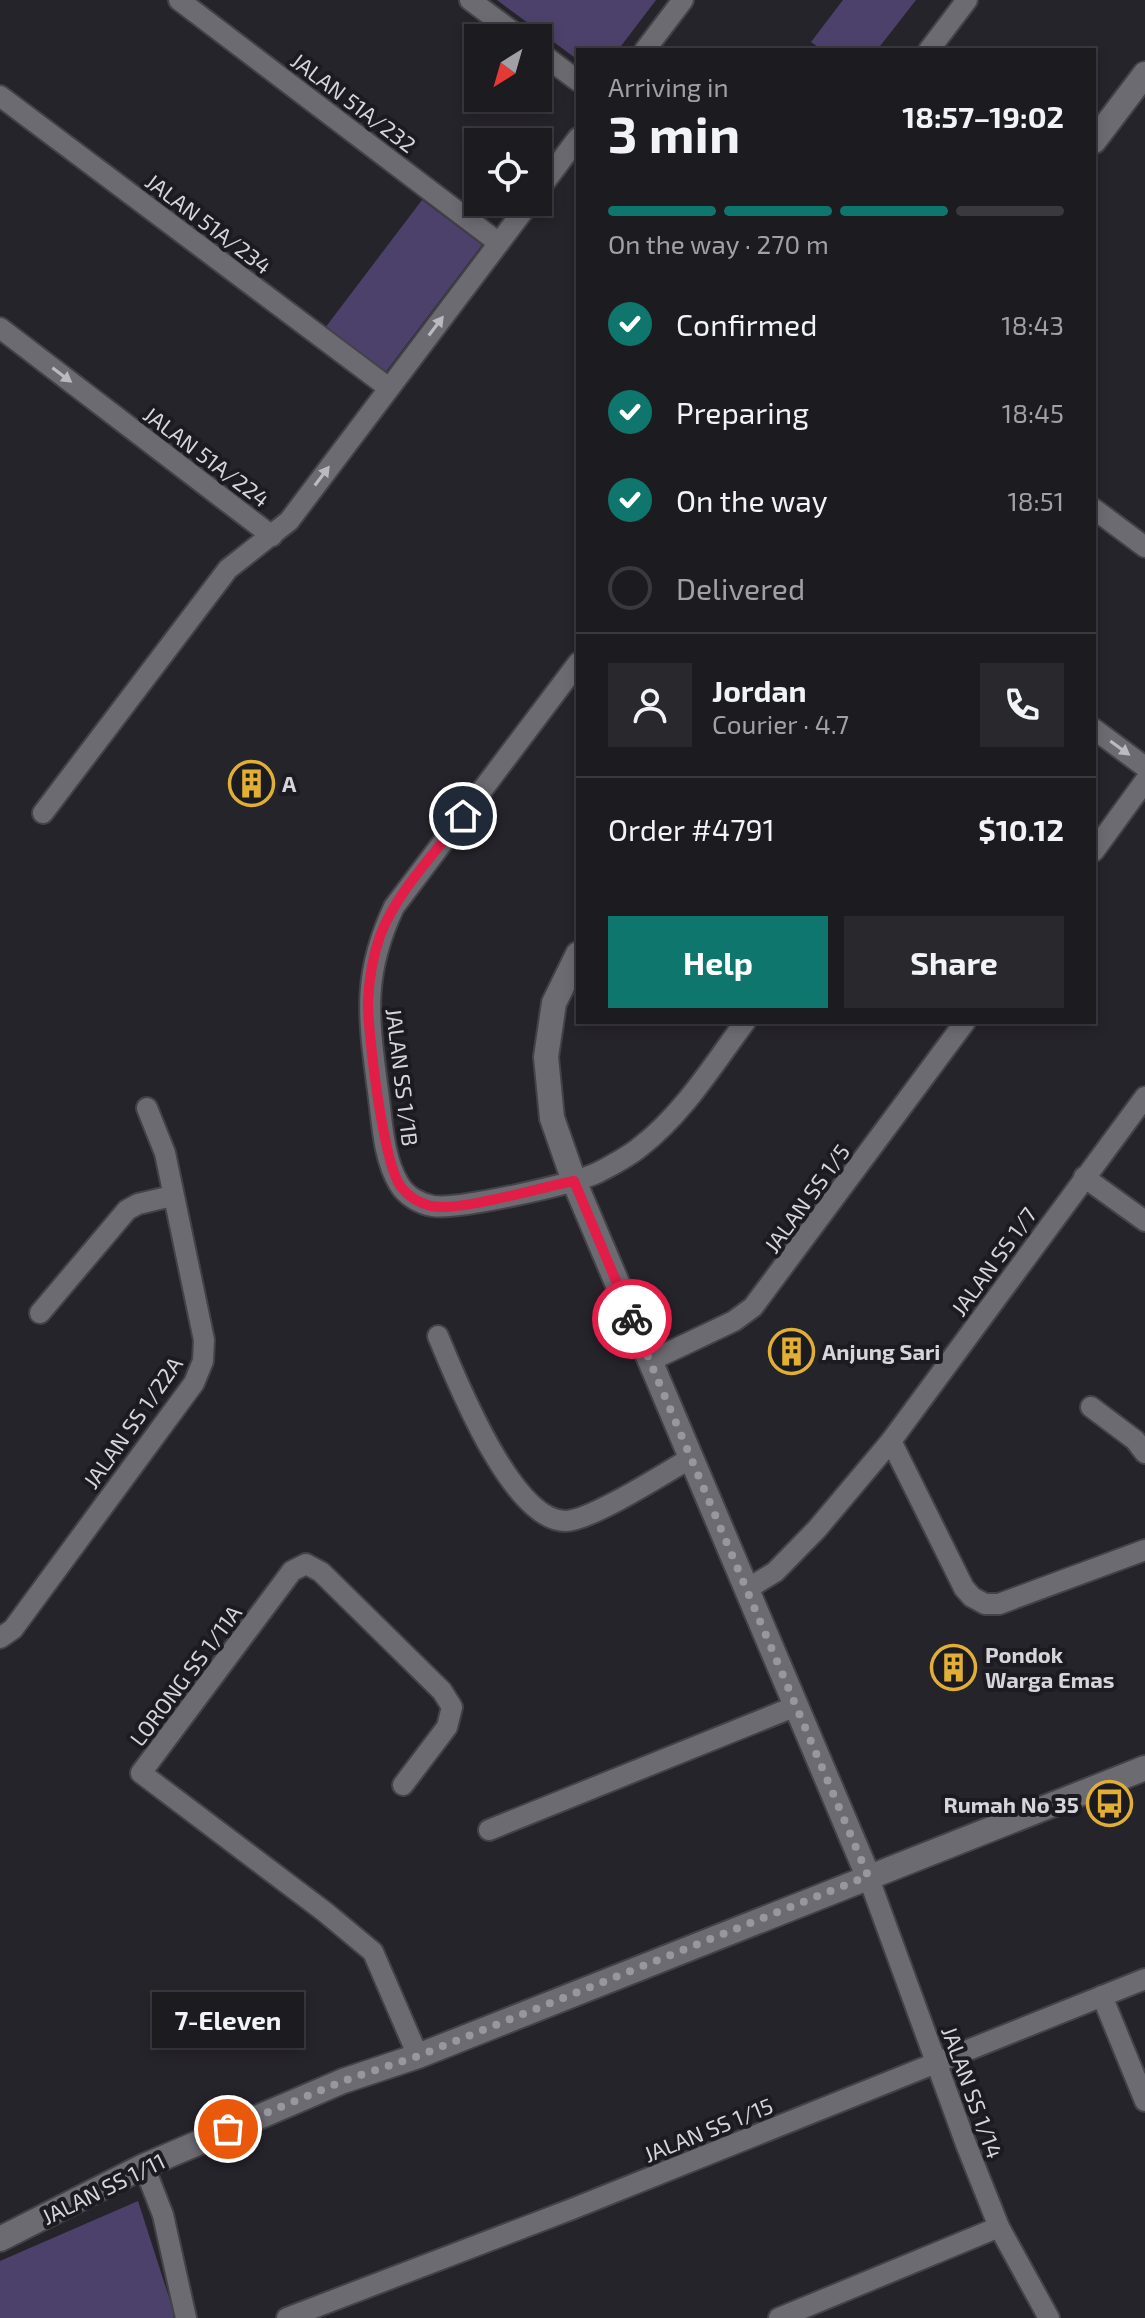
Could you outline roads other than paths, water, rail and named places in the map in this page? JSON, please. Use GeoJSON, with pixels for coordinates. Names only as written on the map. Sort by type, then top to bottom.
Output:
{"type":"FeatureCollection","features":[{"type":"Feature","properties":{"kind":"street","name":"JALAN 51A/232"},"geometry":{"type":"LineString","coordinates":[[179,0],[499,243]]}},
{"type":"Feature","properties":{"kind":"street"},"geometry":{"type":"LineString","coordinates":[[470,0],[502,24]]}},
{"type":"Feature","properties":{"kind":"street"},"geometry":{"type":"LineString","coordinates":[[647,48],[683,0]]}},
{"type":"Feature","properties":{"kind":"street"},"geometry":{"type":"LineString","coordinates":[[931,48],[967,0]]}},
{"type":"Feature","properties":{"kind":"street"},"geometry":{"type":"LineString","coordinates":[[552,62],[576,80]]}},
{"type":"Feature","properties":{"kind":"street"},"geometry":{"type":"LineString","coordinates":[[1096,138],[1145,74]]}},
{"type":"Feature","properties":{"kind":"street","name":"JALAN 51A/234"},"geometry":{"type":"LineString","coordinates":[[0,96],[389,388]]}},
{"type":"Feature","properties":{"kind":"street"},"geometry":{"type":"LineString","coordinates":[[552,172],[576,141]]}},
{"type":"Feature","properties":{"kind":"street","name":"JALAN 51A/224"},"geometry":{"type":"LineString","coordinates":[[0,328],[272,536],[289,521],[519,216]]}},
{"type":"Feature","properties":{"kind":"street"},"geometry":{"type":"LineString","coordinates":[[1096,510],[1141,536]]}},
{"type":"Feature","properties":{"kind":"street"},"geometry":{"type":"LineString","coordinates":[[43,813],[228,569],[272,536]]}},
{"type":"Feature","properties":{"kind":"street","name":"JALAN SS 1/1B"},"geometry":{"type":"LineString","coordinates":[[574,1181],[452,1207],[431,1206],[412,1199],[399,1185],[384,1138],[368,1002],[380,937],[394,907],[576,666]]}},
{"type":"Feature","properties":{"kind":"street"},"geometry":{"type":"LineString","coordinates":[[1096,730],[1145,767]]}},
{"type":"Feature","properties":{"kind":"street"},"geometry":{"type":"LineString","coordinates":[[1096,848],[1145,781]]}},
{"type":"Feature","properties":{"kind":"street"},"geometry":{"type":"LineString","coordinates":[[576,958],[554,1003],[546,1057],[552,1118],[574,1181],[868,1876]]}},
{"type":"Feature","properties":{"kind":"street"},"geometry":{"type":"LineString","coordinates":[[574,1181],[597,1173],[637,1150],[662,1129],[743,1024]]}},
{"type":"Feature","properties":{"kind":"street","name":"JALAN SS 1/5"},"geometry":{"type":"LineString","coordinates":[[650,1361],[734,1321],[753,1307],[935,1051],[963,1024]]}},
{"type":"Feature","properties":{"kind":"street","name":"JALAN SS 1/7"},"geometry":{"type":"LineString","coordinates":[[747,1589],[786,1562],[891,1441],[1145,1097]]}},
{"type":"Feature","properties":{"kind":"street","name":"JALAN SS 1/22A"},"geometry":{"type":"LineString","coordinates":[[0,1638],[13,1629],[194,1383],[203,1361],[204,1340],[165,1153],[147,1108]]}},
{"type":"Feature","properties":{"kind":"street"},"geometry":{"type":"LineString","coordinates":[[1084,1177],[1145,1221]]}},
{"type":"Feature","properties":{"kind":"street"},"geometry":{"type":"LineString","coordinates":[[40,1313],[127,1210],[138,1204],[172,1196]]}},
{"type":"Feature","properties":{"kind":"street"},"geometry":{"type":"LineString","coordinates":[[438,1336],[471,1412],[508,1477],[516,1490],[541,1513],[564,1521],[587,1516],[691,1458]]}},
{"type":"Feature","properties":{"kind":"street"},"geometry":{"type":"LineString","coordinates":[[1091,1407],[1135,1440],[1145,1453]]}},
{"type":"Feature","properties":{"kind":"street"},"geometry":{"type":"LineString","coordinates":[[891,1441],[956,1575],[972,1597],[985,1604],[999,1604],[1145,1550]]}},
{"type":"Feature","properties":{"kind":"street","name":"LORONG SS 1/11A"},"geometry":{"type":"LineString","coordinates":[[403,1785],[447,1727],[452,1707],[442,1691],[409,1658],[321,1572],[306,1564],[292,1571],[141,1773],[373,1952],[418,2056]]}},
{"type":"Feature","properties":{"kind":"street"},"geometry":{"type":"LineString","coordinates":[[489,1830],[796,1706]]}},
{"type":"Feature","properties":{"kind":"street","name":"JALAN SS 1/11"},"geometry":{"type":"LineString","coordinates":[[0,2239],[144,2166],[343,2081],[418,2056],[1145,1768]]}},
{"type":"Feature","properties":{"kind":"street","name":"JALAN SS 1/14"},"geometry":{"type":"LineString","coordinates":[[868,1876],[999,2227],[1049,2318]]}},
{"type":"Feature","properties":{"kind":"street","name":"JALAN SS 1/15"},"geometry":{"type":"LineString","coordinates":[[287,2318],[937,2064],[1145,1979]]}},
{"type":"Feature","properties":{"kind":"street"},"geometry":{"type":"LineString","coordinates":[[1102,1996],[1145,2101]]}},
{"type":"Feature","properties":{"kind":"street"},"geometry":{"type":"LineString","coordinates":[[144,2166],[163,2215],[186,2318]]}},
{"type":"Feature","properties":{"kind":"street"},"geometry":{"type":"LineString","coordinates":[[779,2318],[999,2227]]}},
{"type":"Feature","properties":{"kind":"place","name":"A"},"geometry":{"type":"Point","coordinates":[251,783]}},
{"type":"Feature","properties":{"kind":"place","name":"Anjung Sari"},"geometry":{"type":"Point","coordinates":[791,1351]}},
{"type":"Feature","properties":{"kind":"place","name":"Pondok Warga Emas"},"geometry":{"type":"Point","coordinates":[954,1667]}},
{"type":"Feature","properties":{"kind":"place","name":"Rumah No 35"},"geometry":{"type":"Point","coordinates":[1110,1804]}},
{"type":"Feature","properties":{"kind":"place","name":"7-Eleven"},"geometry":{"type":"Point","coordinates":[228,2129]}}]}
